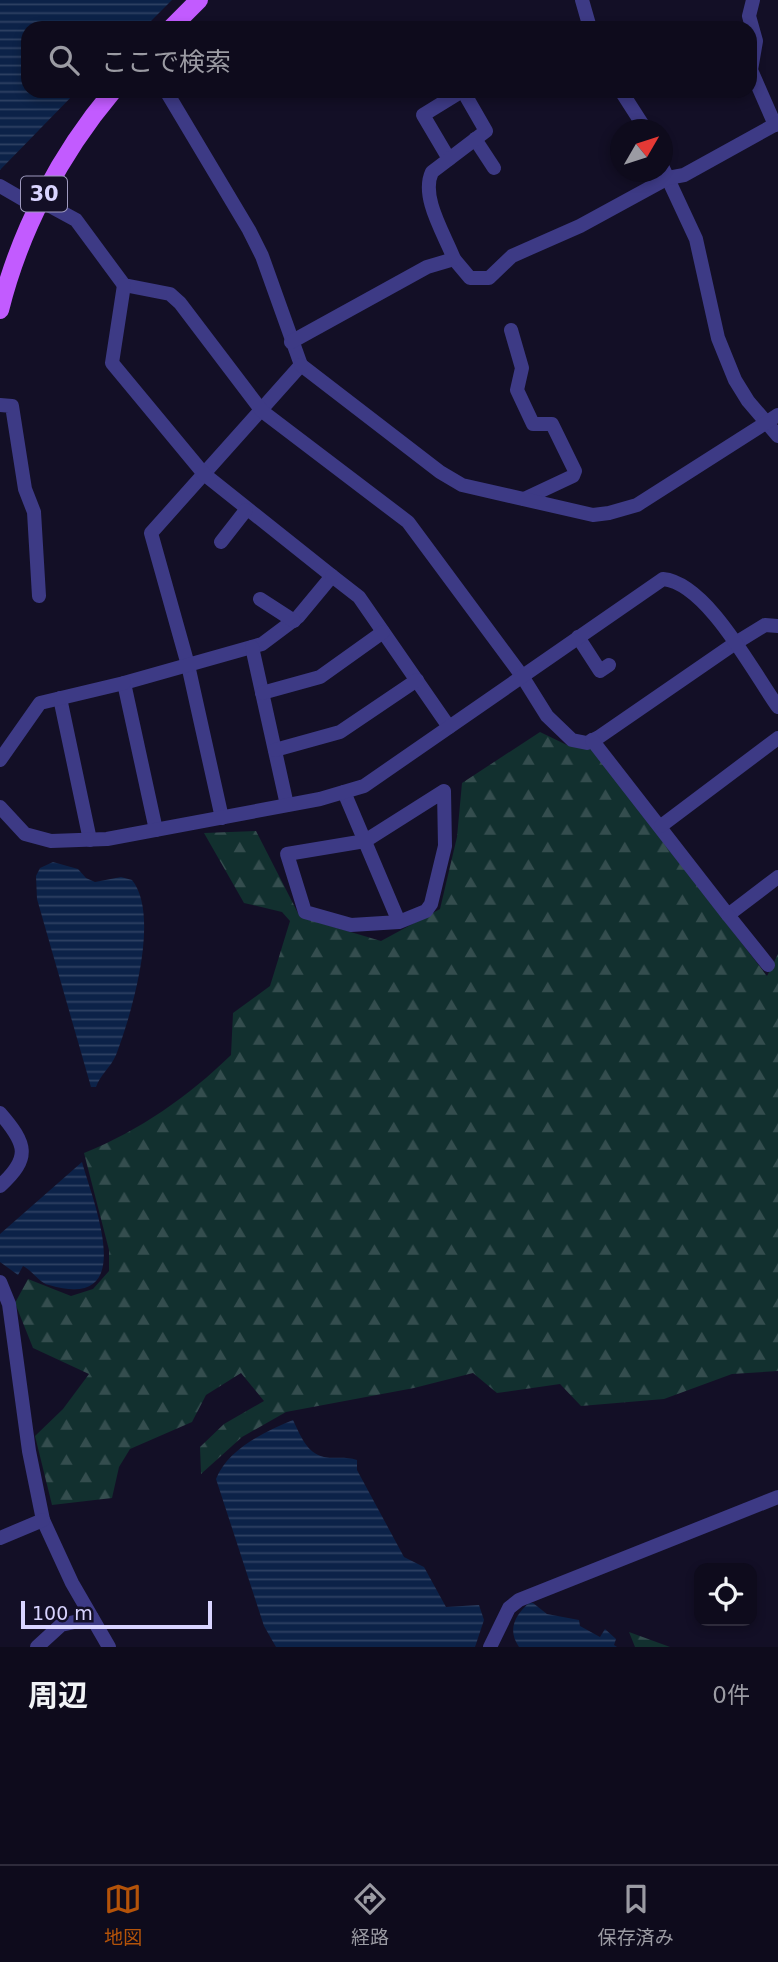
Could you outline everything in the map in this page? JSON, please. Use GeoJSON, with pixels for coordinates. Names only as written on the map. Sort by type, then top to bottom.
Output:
{"type":"FeatureCollection","features":[{"type":"Feature","properties":{"kind":"main road"},"geometry":{"type":"LineString","coordinates":[[178,21],[199,0]]}},
{"type":"Feature","properties":{"kind":"main road","name":"30"},"geometry":{"type":"LineString","coordinates":[[0,310],[16,257],[39,204],[83,128],[107,98]]}},
{"type":"Feature","properties":{"kind":"street"},"geometry":{"type":"LineString","coordinates":[[582,0],[588,21]]}},
{"type":"Feature","properties":{"kind":"street"},"geometry":{"type":"LineString","coordinates":[[750,21],[753,0]]}},
{"type":"Feature","properties":{"kind":"street"},"geometry":{"type":"LineString","coordinates":[[673,173],[684,175],[776,124],[757,83]]}},
{"type":"Feature","properties":{"kind":"street"},"geometry":{"type":"LineString","coordinates":[[170,98],[254,239],[301,365],[462,485],[593,514],[624,510],[649,498],[772,417]]}},
{"type":"Feature","properties":{"kind":"street"},"geometry":{"type":"LineString","coordinates":[[449,159],[423,115],[451,98]]}},
{"type":"Feature","properties":{"kind":"street"},"geometry":{"type":"LineString","coordinates":[[467,98],[486,131],[432,172],[428,194],[454,259],[470,278],[489,278],[512,256],[580,226],[649,182]]}},
{"type":"Feature","properties":{"kind":"street"},"geometry":{"type":"LineString","coordinates":[[625,98],[639,119]]}},
{"type":"Feature","properties":{"kind":"street"},"geometry":{"type":"LineString","coordinates":[[475,139],[495,168]]}},
{"type":"Feature","properties":{"kind":"street"},"geometry":{"type":"LineString","coordinates":[[670,182],[696,239],[718,338],[748,401],[772,417],[778,436]]}},
{"type":"Feature","properties":{"kind":"street"},"geometry":{"type":"LineString","coordinates":[[0,186],[76,220],[124,285],[170,294],[180,303],[262,411],[408,522],[522,676],[547,716],[572,740],[587,743],[734,643],[765,625],[778,626]]}},
{"type":"Feature","properties":{"kind":"street"},"geometry":{"type":"LineString","coordinates":[[291,342],[428,267],[454,259]]}},
{"type":"Feature","properties":{"kind":"street"},"geometry":{"type":"LineString","coordinates":[[124,285],[112,363],[204,474],[359,597],[449,727]]}},
{"type":"Feature","properties":{"kind":"street"},"geometry":{"type":"LineString","coordinates":[[511,330],[522,368],[517,390],[533,424],[552,424],[575,471],[573,476],[524,499]]}},
{"type":"Feature","properties":{"kind":"street"},"geometry":{"type":"LineString","coordinates":[[222,817],[188,665],[151,533],[301,365]]}},
{"type":"Feature","properties":{"kind":"street"},"geometry":{"type":"LineString","coordinates":[[0,405],[12,406],[24,489],[34,512],[39,596]]}},
{"type":"Feature","properties":{"kind":"street"},"geometry":{"type":"LineString","coordinates":[[221,542],[246,510]]}},
{"type":"Feature","properties":{"kind":"street"},"geometry":{"type":"LineString","coordinates":[[0,760],[33,709],[40,703],[124,683],[252,647],[282,631],[332,576]]}},
{"type":"Feature","properties":{"kind":"street"},"geometry":{"type":"LineString","coordinates":[[0,807],[25,834],[51,841],[90,840],[287,805],[364,786],[663,579],[673,580],[705,603],[778,707]]}},
{"type":"Feature","properties":{"kind":"street"},"geometry":{"type":"LineString","coordinates":[[260,599],[293,621]]}},
{"type":"Feature","properties":{"kind":"street"},"geometry":{"type":"LineString","coordinates":[[262,693],[320,677],[383,632]]}},
{"type":"Feature","properties":{"kind":"street"},"geometry":{"type":"LineString","coordinates":[[578,638],[600,671],[609,665]]}},
{"type":"Feature","properties":{"kind":"street"},"geometry":{"type":"LineString","coordinates":[[252,647],[287,805]]}},
{"type":"Feature","properties":{"kind":"street"},"geometry":{"type":"LineString","coordinates":[[750,667],[778,698]]}},
{"type":"Feature","properties":{"kind":"street"},"geometry":{"type":"LineString","coordinates":[[275,750],[340,732],[416,680]]}},
{"type":"Feature","properties":{"kind":"street"},"geometry":{"type":"LineString","coordinates":[[124,683],[156,830]]}},
{"type":"Feature","properties":{"kind":"street"},"geometry":{"type":"LineString","coordinates":[[60,698],[90,840]]}},
{"type":"Feature","properties":{"kind":"street"},"geometry":{"type":"LineString","coordinates":[[661,826],[778,738]]}},
{"type":"Feature","properties":{"kind":"street"},"geometry":{"type":"LineString","coordinates":[[592,740],[768,965]]}},
{"type":"Feature","properties":{"kind":"street"},"geometry":{"type":"LineString","coordinates":[[444,791],[445,846],[431,904],[425,911],[398,922],[351,925],[305,912],[287,855],[365,841],[444,791]]}},
{"type":"Feature","properties":{"kind":"street"},"geometry":{"type":"LineString","coordinates":[[344,792],[398,922]]}},
{"type":"Feature","properties":{"kind":"street"},"geometry":{"type":"LineString","coordinates":[[728,915],[778,877]]}},
{"type":"Feature","properties":{"kind":"street"},"geometry":{"type":"LineString","coordinates":[[0,1114],[13,1127],[23,1155],[21,1163],[0,1186]]}},
{"type":"Feature","properties":{"kind":"street"},"geometry":{"type":"LineString","coordinates":[[0,1282],[9,1304],[29,1451],[43,1520],[109,1647]]}},
{"type":"Feature","properties":{"kind":"street"},"geometry":{"type":"LineString","coordinates":[[490,1647],[509,1608],[519,1600],[778,1497]]}},
{"type":"Feature","properties":{"kind":"street"},"geometry":{"type":"LineString","coordinates":[[0,1538],[43,1520]]}},
{"type":"Feature","properties":{"kind":"street"},"geometry":{"type":"LineString","coordinates":[[37,1647],[61,1625],[92,1618]]}},
{"type":"Feature","properties":{"kind":"green space"},"geometry":{"type":"Polygon","coordinates":[[[540,732],[569,746],[591,748],[767,976],[778,954],[778,1371],[732,1374],[664,1399],[581,1406],[560,1384],[497,1393],[473,1373],[414,1388],[286,1412],[242,1437],[201,1474],[200,1447],[224,1424],[264,1401],[241,1373],[206,1395],[192,1422],[130,1449],[119,1467],[112,1498],[52,1505],[35,1436],[63,1409],[89,1374],[33,1348],[15,1303],[28,1279],[71,1296],[93,1289],[109,1271],[109,1250],[84,1153],[124,1134],[162,1111],[198,1085],[231,1055],[233,1013],[270,986],[290,921],[282,912],[244,903],[204,833],[256,831],[300,917],[381,941],[440,909],[457,837],[462,783],[540,732]]]}},
{"type":"Feature","properties":{"kind":"green space"},"geometry":{"type":"Polygon","coordinates":[[[629,1632],[670,1647],[635,1647],[629,1632]]]}},
{"type":"Feature","properties":{"kind":"water"},"geometry":{"type":"Polygon","coordinates":[[[0,0],[172,0],[151,21],[21,21],[21,98],[70,98],[0,170],[0,0]]]}},
{"type":"Feature","properties":{"kind":"water"},"geometry":{"type":"Polygon","coordinates":[[[53,862],[78,869],[86,878],[95,882],[121,877],[132,880],[140,896],[144,917],[144,941],[135,992],[116,1055],[96,1087],[91,1087],[37,899],[36,876],[40,868],[53,862]]]}},
{"type":"Feature","properties":{"kind":"water"},"geometry":{"type":"Polygon","coordinates":[[[82,1162],[101,1227],[104,1250],[102,1269],[94,1283],[77,1289],[45,1284],[23,1266],[18,1275],[0,1262],[0,1234],[82,1162]]]}},
{"type":"Feature","properties":{"kind":"water"},"geometry":{"type":"Polygon","coordinates":[[[293,1420],[304,1442],[313,1452],[328,1458],[357,1460],[357,1470],[404,1557],[424,1567],[446,1607],[479,1605],[484,1620],[475,1647],[276,1647],[264,1626],[216,1479],[238,1450],[270,1430],[293,1420]]]}},
{"type":"Feature","properties":{"kind":"water"},"geometry":{"type":"Polygon","coordinates":[[[529,1603],[547,1614],[579,1620],[580,1626],[600,1637],[605,1629],[616,1639],[614,1645],[617,1647],[519,1647],[515,1641],[514,1623],[529,1603]]]}}]}
